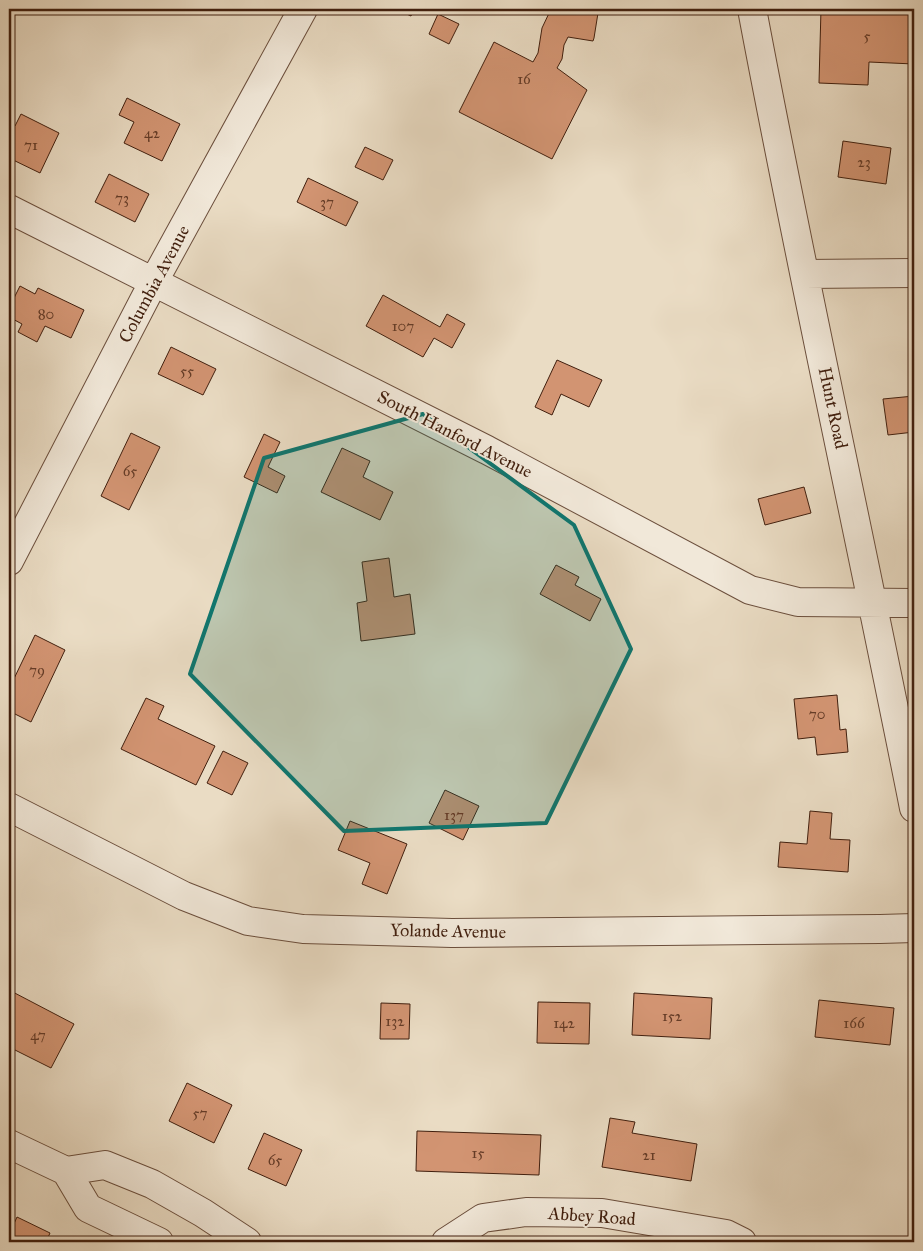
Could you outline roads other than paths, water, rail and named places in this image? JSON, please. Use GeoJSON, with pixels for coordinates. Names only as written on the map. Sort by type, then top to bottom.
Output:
{"type":"FeatureCollection","features":[{"type":"Feature","properties":{"kind":"street","name":"Columbia Avenue"},"geometry":{"type":"LineString","coordinates":[[9,561],[154,281],[303,9]]}},
{"type":"Feature","properties":{"kind":"street","name":"Hunt Road"},"geometry":{"type":"LineString","coordinates":[[752,9],[914,808]]}},
{"type":"Feature","properties":{"kind":"street","name":"South Hanford Avenue"},"geometry":{"type":"LineString","coordinates":[[9,209],[487,450],[750,590],[798,602],[914,603]]}},
{"type":"Feature","properties":{"kind":"street"},"geometry":{"type":"LineString","coordinates":[[805,274],[914,273]]}},
{"type":"Feature","properties":{"kind":"street","name":"Yolande Avenue"},"geometry":{"type":"LineString","coordinates":[[9,807],[184,896],[248,921],[303,929],[462,932],[880,930],[914,928]]}},
{"type":"Feature","properties":{"kind":"street"},"geometry":{"type":"LineString","coordinates":[[9,1144],[66,1171],[88,1208],[159,1242]]}},
{"type":"Feature","properties":{"kind":"street"},"geometry":{"type":"LineString","coordinates":[[66,1171],[105,1165],[152,1184],[203,1213],[247,1242]]}},
{"type":"Feature","properties":{"kind":"street","name":"Abbey Road"},"geometry":{"type":"LineString","coordinates":[[446,1242],[483,1218],[526,1212],[602,1213],[726,1234],[742,1242]]}}]}
